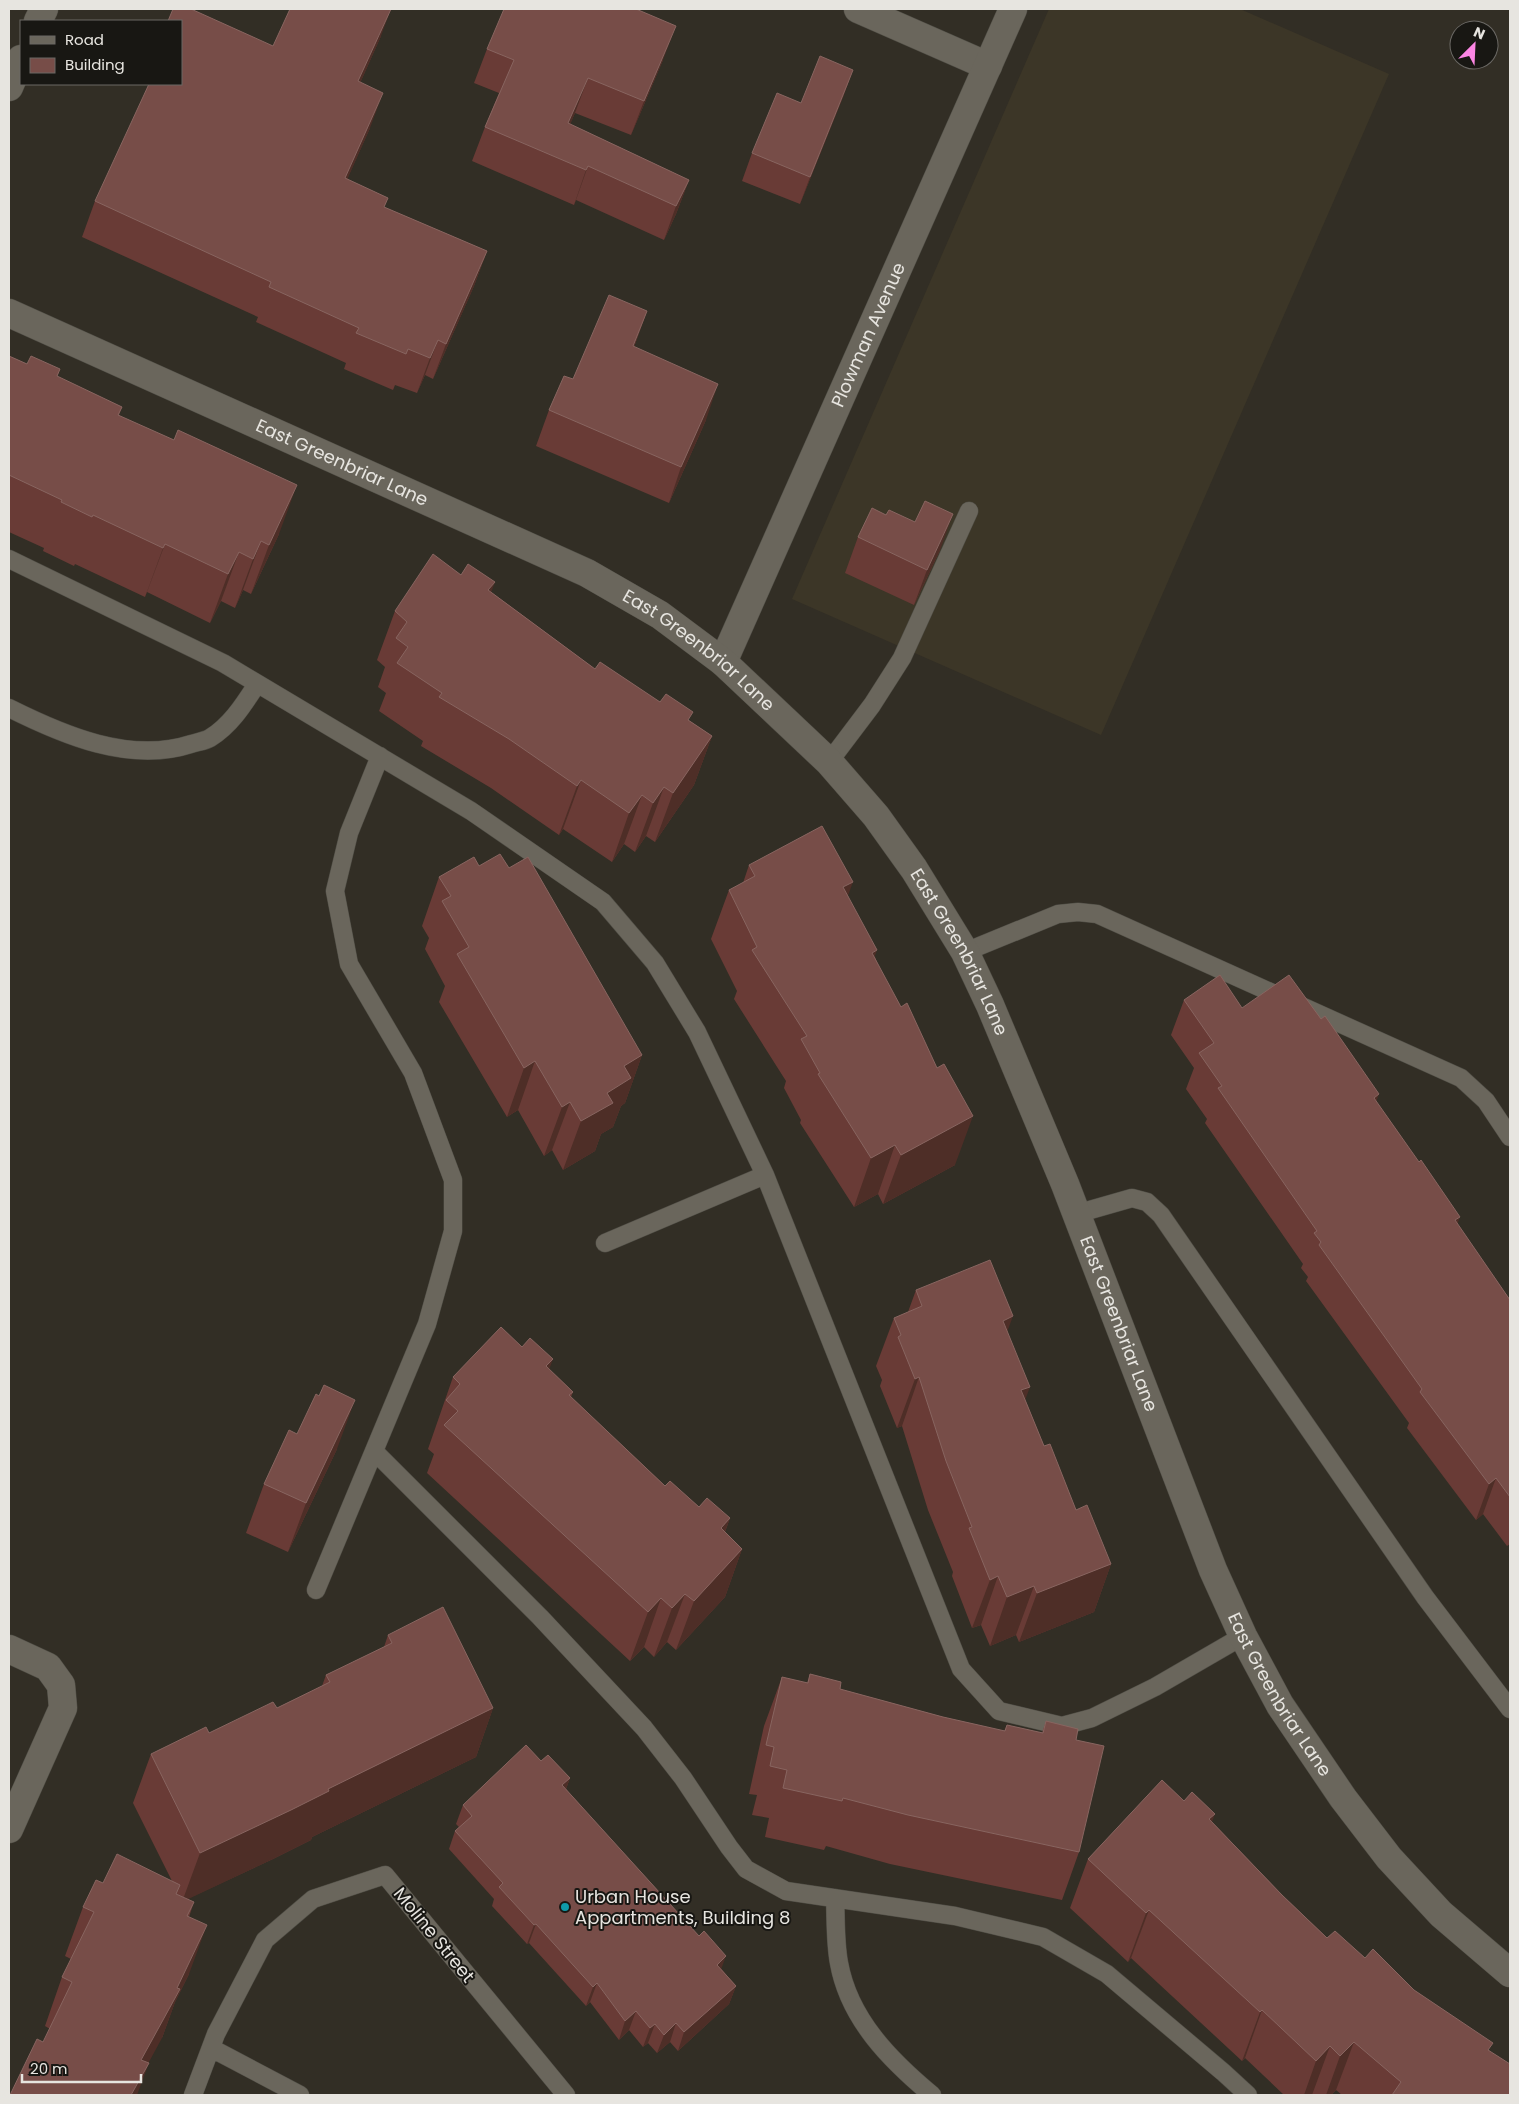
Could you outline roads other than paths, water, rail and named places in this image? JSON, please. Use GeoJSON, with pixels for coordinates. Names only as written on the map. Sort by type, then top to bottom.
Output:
{"type":"FeatureCollection","features":[{"type":"Feature","properties":{"kind":"street"},"geometry":{"type":"LineString","coordinates":[[858,9],[988,66]]}},
{"type":"Feature","properties":{"kind":"street","name":"Plowman Avenue"},"geometry":{"type":"LineString","coordinates":[[723,662],[1013,9]]}},
{"type":"Feature","properties":{"kind":"street"},"geometry":{"type":"LineString","coordinates":[[9,87],[20,61]]}},
{"type":"Feature","properties":{"kind":"street","name":"East Greenbriar Lane"},"geometry":{"type":"LineString","coordinates":[[9,313],[588,573],[660,615],[723,662],[829,762],[876,816],[914,869],[965,952],[990,1005],[1076,1214],[1213,1570],[1243,1636],[1280,1705],[1343,1798],[1389,1858],[1441,1914],[1510,1973]]}},
{"type":"Feature","properties":{"kind":"street"},"geometry":{"type":"LineString","coordinates":[[9,1649],[48,1667],[61,1686],[63,1708],[9,1829]]}},
{"type":"Feature","properties":{"kind":"lane"},"geometry":{"type":"LineString","coordinates":[[829,762],[872,705],[902,658],[969,511]]}},
{"type":"Feature","properties":{"kind":"lane"},"geometry":{"type":"LineString","coordinates":[[9,560],[223,663],[471,811],[603,902],[655,964],[688,1017],[765,1174],[961,1669],[998,1711],[1062,1726],[1092,1718],[1156,1687],[1243,1636]]}},
{"type":"Feature","properties":{"kind":"lane"},"geometry":{"type":"LineString","coordinates":[[9,708],[47,727],[107,747],[171,751],[209,739],[236,716],[257,684]]}},
{"type":"Feature","properties":{"kind":"lane"},"geometry":{"type":"LineString","coordinates":[[316,1590],[427,1324],[453,1231],[453,1180],[413,1073],[349,964],[335,891],[348,833],[380,756]]}},
{"type":"Feature","properties":{"kind":"lane"},"geometry":{"type":"LineString","coordinates":[[965,952],[1058,914],[1078,912],[1097,914],[1461,1078],[1486,1101],[1510,1137]]}},
{"type":"Feature","properties":{"kind":"lane"},"geometry":{"type":"LineString","coordinates":[[1296,1004],[1312,1029]]}},
{"type":"Feature","properties":{"kind":"lane"},"geometry":{"type":"LineString","coordinates":[[605,1243],[765,1174]]}},
{"type":"Feature","properties":{"kind":"lane"},"geometry":{"type":"LineString","coordinates":[[1076,1214],[1132,1198],[1146,1202],[1161,1215],[1425,1598],[1510,1709]]}},
{"type":"Feature","properties":{"kind":"lane"},"geometry":{"type":"LineString","coordinates":[[374,1451],[540,1617],[644,1728],[683,1778],[746,1870],[786,1891],[955,1916],[1043,1937],[1107,1974],[1224,2072],[1248,2095]]}},
{"type":"Feature","properties":{"kind":"lane","name":"Moline Street"},"geometry":{"type":"LineString","coordinates":[[193,2095],[216,2034],[264,1940],[313,1900],[385,1875],[566,2095]]}},
{"type":"Feature","properties":{"kind":"lane"},"geometry":{"type":"LineString","coordinates":[[836,1898],[838,1963],[854,2011],[882,2050],[932,2095]]}},
{"type":"Feature","properties":{"kind":"lane"},"geometry":{"type":"LineString","coordinates":[[211,2048],[300,2095]]}},
{"type":"Feature","properties":{"kind":"place","name":"Urban House Appartments, Building 8"},"geometry":{"type":"Point","coordinates":[565,1907]}}]}
